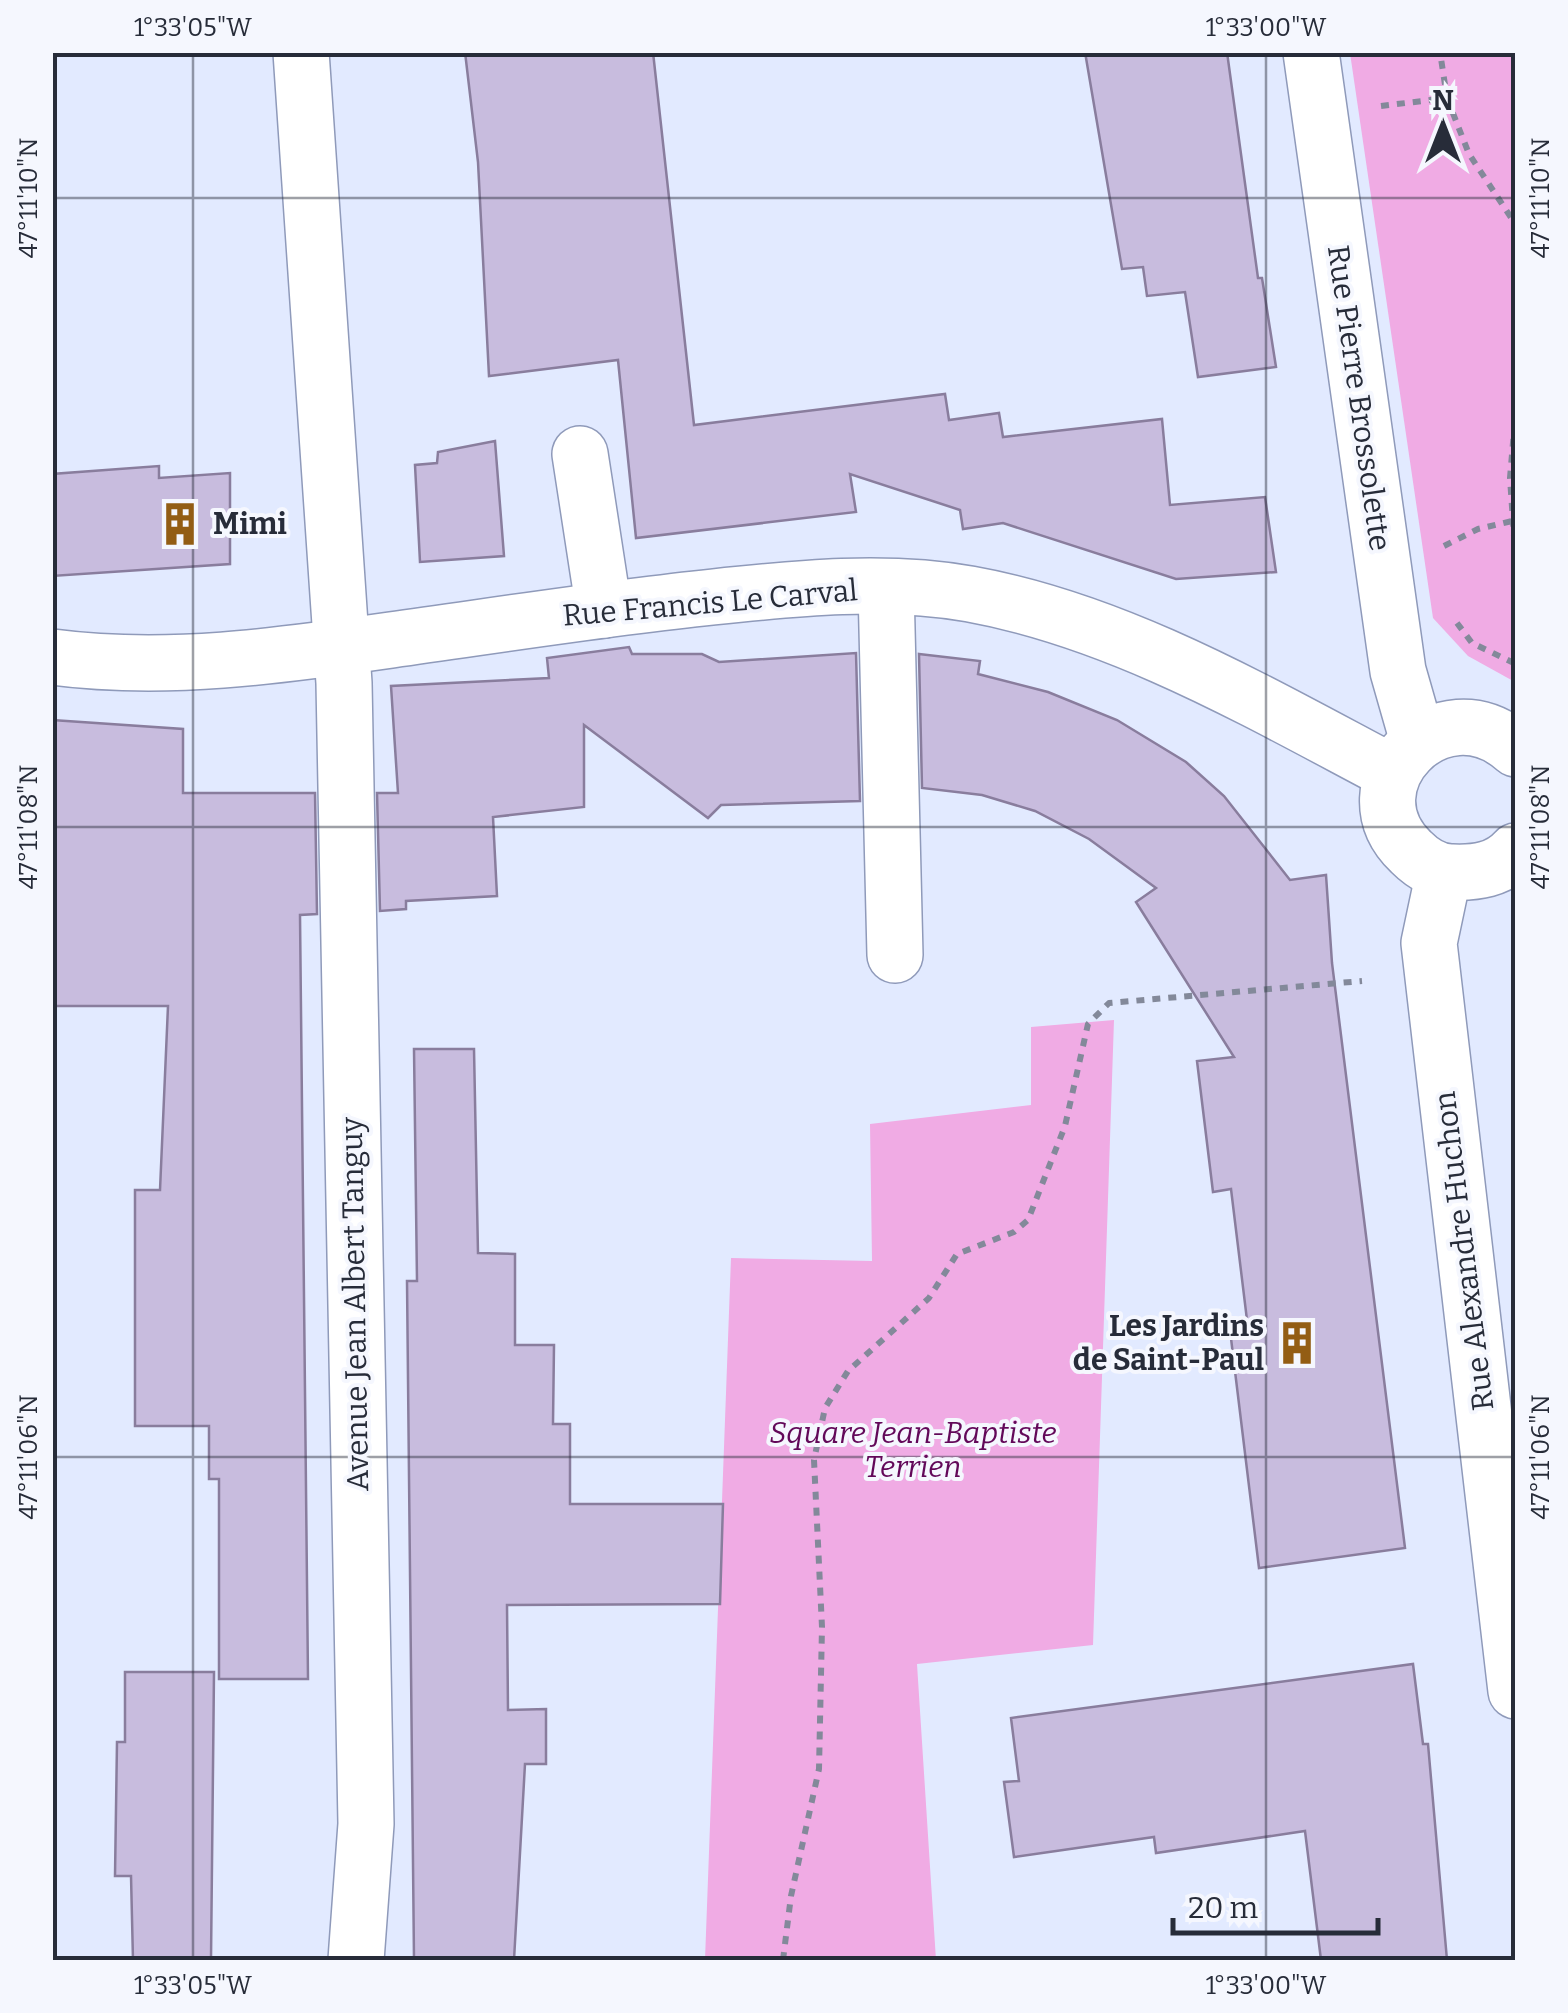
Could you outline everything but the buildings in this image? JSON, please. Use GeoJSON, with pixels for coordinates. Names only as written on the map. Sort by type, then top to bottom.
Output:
{"type":"FeatureCollection","features":[{"type":"Feature","properties":{"kind":"street","name":"Avenue Jean Albert Tanguy"},"geometry":{"type":"LineString","coordinates":[[301,52],[344,683],[366,1824],[356,1960]]}},
{"type":"Feature","properties":{"kind":"street","name":"Rue Pierre Brossolette"},"geometry":{"type":"LineString","coordinates":[[1311,52],[1398,672],[1406,757],[1388,798],[1392,822],[1403,845],[1421,862],[1444,872]]}},
{"type":"Feature","properties":{"kind":"street"},"geometry":{"type":"LineString","coordinates":[[580,454],[604,610]]}},
{"type":"Feature","properties":{"kind":"street","name":"Rue Francis Le Carval"},"geometry":{"type":"LineString","coordinates":[[52,657],[180,662],[339,648],[743,593],[886,588],[966,593],[1092,627],[1245,696],[1406,757]]}},
{"type":"Feature","properties":{"kind":"street"},"geometry":{"type":"LineString","coordinates":[[886,588],[895,955]]}},
{"type":"Feature","properties":{"kind":"street"},"geometry":{"type":"LineString","coordinates":[[1406,757],[1444,728],[1472,726],[1500,735],[1516,749]]}},
{"type":"Feature","properties":{"kind":"street"},"geometry":{"type":"LineString","coordinates":[[1444,872],[1477,873],[1508,860],[1516,851]]}},
{"type":"Feature","properties":{"kind":"street","name":"Rue Alexandre Huchon"},"geometry":{"type":"LineString","coordinates":[[1444,872],[1428,944],[1502,1457],[1516,1691]]}},
{"type":"Feature","properties":{"kind":"path"},"geometry":{"type":"LineString","coordinates":[[1440,52],[1447,98],[1469,154],[1516,225]]}},
{"type":"Feature","properties":{"kind":"path"},"geometry":{"type":"LineString","coordinates":[[1375,106],[1447,98]]}},
{"type":"Feature","properties":{"kind":"path"},"geometry":{"type":"LineString","coordinates":[[1516,408],[1512,521],[1516,565]]}},
{"type":"Feature","properties":{"kind":"path"},"geometry":{"type":"LineString","coordinates":[[1438,550],[1478,529],[1512,521]]}},
{"type":"Feature","properties":{"kind":"path"},"geometry":{"type":"LineString","coordinates":[[1472,643],[1516,664]]}},
{"type":"Feature","properties":{"kind":"path"},"geometry":{"type":"LineString","coordinates":[[783,1960],[791,1896],[819,1770],[822,1627],[814,1460],[825,1408],[848,1370],[929,1298],[956,1254],[1014,1232],[1028,1220],[1066,1126],[1088,1024],[1110,1004],[1362,981]]}},
{"type":"Feature","properties":{"kind":"green space"},"geometry":{"type":"Polygon","coordinates":[[[1350,53],[1515,53],[1515,682],[1468,656],[1433,618],[1350,53]]]}},
{"type":"Feature","properties":{"kind":"green space","name":"Square Jean-Baptiste Terrien"},"geometry":{"type":"Polygon","coordinates":[[[1114,1020],[1093,1645],[917,1664],[936,1960],[705,1960],[731,1258],[872,1261],[870,1124],[1031,1105],[1031,1027],[1114,1020]]]}},
{"type":"Feature","properties":{"kind":"place","name":"Mimi"},"geometry":{"type":"Point","coordinates":[180,524]}},
{"type":"Feature","properties":{"kind":"place","name":"Les Jardins de Saint-Paul"},"geometry":{"type":"Point","coordinates":[1297,1343]}}]}
